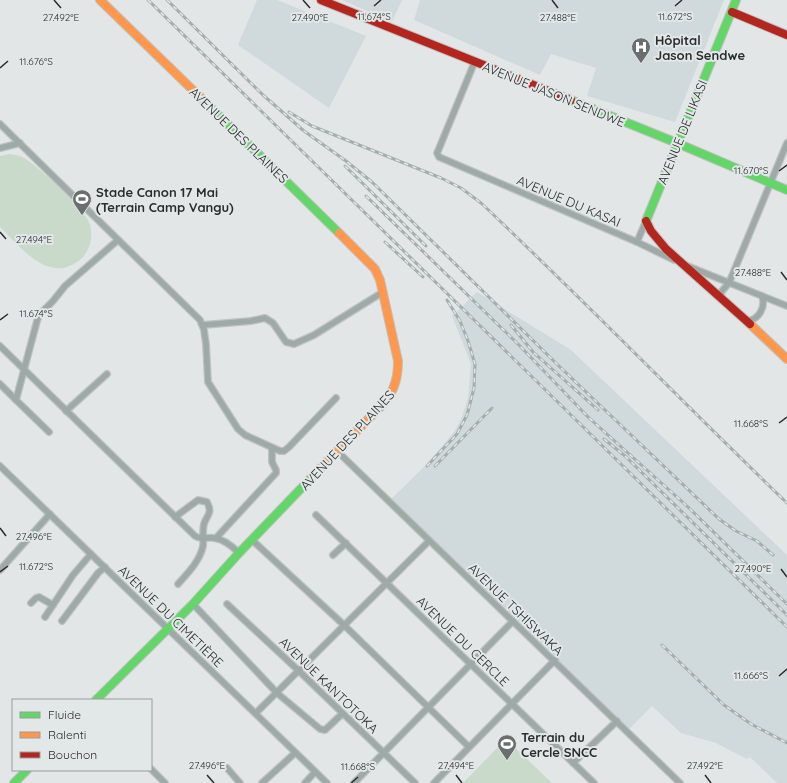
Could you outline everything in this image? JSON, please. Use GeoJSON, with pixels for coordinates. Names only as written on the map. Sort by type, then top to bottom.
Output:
{"type":"FeatureCollection","features":[{"type":"Feature","properties":{"kind":"main road","name":"AVENUE DES PLAINES"},"geometry":{"type":"LineString","coordinates":[[97,699],[192,604],[386,401],[396,386],[398,360],[383,292],[378,275],[371,265],[284,178],[100,0]]}},
{"type":"Feature","properties":{"kind":"main road","name":"AVENUE JASON SENDWE"},"geometry":{"type":"LineString","coordinates":[[321,0],[475,61],[787,190]]}},
{"type":"Feature","properties":{"kind":"main road","name":"AVENUE DE LIKASI"},"geometry":{"type":"LineString","coordinates":[[646,221],[676,143],[736,0]]}},
{"type":"Feature","properties":{"kind":"main road"},"geometry":{"type":"LineString","coordinates":[[732,12],[787,35]]}},
{"type":"Feature","properties":{"kind":"main road"},"geometry":{"type":"LineString","coordinates":[[646,221],[651,232],[660,242],[748,321],[787,359]]}},
{"type":"Feature","properties":{"kind":"main road"},"geometry":{"type":"LineString","coordinates":[[14,783],[25,771]]}},
{"type":"Feature","properties":{"kind":"street","name":"AVENUE DU KASAI"},"geometry":{"type":"LineString","coordinates":[[475,61],[437,153],[439,157],[637,242],[683,264],[787,306]]}},
{"type":"Feature","properties":{"kind":"street"},"geometry":{"type":"LineString","coordinates":[[0,124],[200,320],[203,325],[206,344],[207,378],[211,387],[242,433],[280,451],[287,449],[336,398]]}},
{"type":"Feature","properties":{"kind":"street"},"geometry":{"type":"LineString","coordinates":[[0,148],[20,143]]}},
{"type":"Feature","properties":{"kind":"street"},"geometry":{"type":"LineString","coordinates":[[720,297],[724,288],[729,283],[787,143]]}},
{"type":"Feature","properties":{"kind":"street","name":"AVENUE DE LIKASI"},"geometry":{"type":"LineString","coordinates":[[637,242],[646,221]]}},
{"type":"Feature","properties":{"kind":"street"},"geometry":{"type":"LineString","coordinates":[[16,400],[40,314],[65,286],[118,240]]}},
{"type":"Feature","properties":{"kind":"street"},"geometry":{"type":"LineString","coordinates":[[203,325],[251,321],[265,318],[273,323],[286,342],[294,344],[314,335],[383,292]]}},
{"type":"Feature","properties":{"kind":"street"},"geometry":{"type":"LineString","coordinates":[[748,321],[756,317],[762,309],[762,296]]}},
{"type":"Feature","properties":{"kind":"street"},"geometry":{"type":"LineString","coordinates":[[0,346],[195,536],[200,538],[216,538],[232,546],[240,553]]}},
{"type":"Feature","properties":{"kind":"street"},"geometry":{"type":"LineString","coordinates":[[66,410],[107,374]]}},
{"type":"Feature","properties":{"kind":"street"},"geometry":{"type":"LineString","coordinates":[[0,384],[49,432]]}},
{"type":"Feature","properties":{"kind":"street"},"geometry":{"type":"LineString","coordinates":[[216,538],[276,473],[272,462],[272,448]]}},
{"type":"Feature","properties":{"kind":"street","name":"AVENUE TSHISWAKA"},"geometry":{"type":"LineString","coordinates":[[338,452],[428,541],[555,660],[677,782]]}},
{"type":"Feature","properties":{"kind":"street","name":"AVENUE DU CIMETIÈRE"},"geometry":{"type":"LineString","coordinates":[[0,466],[327,783]]}},
{"type":"Feature","properties":{"kind":"street"},"geometry":{"type":"LineString","coordinates":[[175,517],[198,500],[207,502],[210,507],[210,514],[204,524],[202,549],[192,567],[178,584]]}},
{"type":"Feature","properties":{"kind":"street"},"geometry":{"type":"LineString","coordinates":[[0,570],[50,514]]}},
{"type":"Feature","properties":{"kind":"street","name":"AVENUE DU CERCLE"},"geometry":{"type":"LineString","coordinates":[[316,515],[594,783]]}},
{"type":"Feature","properties":{"kind":"street"},"geometry":{"type":"LineString","coordinates":[[252,540],[345,626],[469,747]]}},
{"type":"Feature","properties":{"kind":"street"},"geometry":{"type":"LineString","coordinates":[[256,713],[345,626],[428,541]]}},
{"type":"Feature","properties":{"kind":"street"},"geometry":{"type":"LineString","coordinates":[[333,555],[346,543]]}},
{"type":"Feature","properties":{"kind":"street"},"geometry":{"type":"LineString","coordinates":[[45,618],[73,575],[91,554]]}},
{"type":"Feature","properties":{"kind":"street"},"geometry":{"type":"LineString","coordinates":[[62,621],[98,572],[105,567]]}},
{"type":"Feature","properties":{"kind":"street"},"geometry":{"type":"LineString","coordinates":[[31,603],[35,598],[39,597],[53,605]]}},
{"type":"Feature","properties":{"kind":"street"},"geometry":{"type":"LineString","coordinates":[[192,604],[277,693],[322,730],[325,730],[342,714]]}},
{"type":"Feature","properties":{"kind":"street","name":"AVENUE KANTOTOKA"},"geometry":{"type":"LineString","coordinates":[[227,604],[415,783]]}},
{"type":"Feature","properties":{"kind":"street"},"geometry":{"type":"LineString","coordinates":[[354,783],[513,621]]}},
{"type":"Feature","properties":{"kind":"street"},"geometry":{"type":"LineString","coordinates":[[434,783],[555,660]]}},
{"type":"Feature","properties":{"kind":"street"},"geometry":{"type":"LineString","coordinates":[[574,763],[617,721]]}},
{"type":"Feature","properties":{"kind":"street"},"geometry":{"type":"LineString","coordinates":[[262,783],[295,753]]}},
{"type":"Feature","properties":{"kind":"street"},"geometry":{"type":"LineString","coordinates":[[227,768],[240,783]]}},
{"type":"Feature","properties":{"kind":"street"},"geometry":{"type":"LineString","coordinates":[[152,770],[165,783]]}},
{"type":"Feature","properties":{"kind":"street"},"geometry":{"type":"LineString","coordinates":[[304,783],[315,772]]}},
{"type":"Feature","properties":{"kind":"shaded area"},"geometry":{"type":"Polygon","coordinates":[[[257,0],[277,0],[366,36],[329,108],[238,45],[257,0]]]}},
{"type":"Feature","properties":{"kind":"shaded area"},"geometry":{"type":"Polygon","coordinates":[[[342,0],[402,0],[392,22],[342,0]]]}},
{"type":"Feature","properties":{"kind":"shaded area","name":"Hôpital Jason Sendwe"},"geometry":{"type":"Polygon","coordinates":[[[420,0],[724,0],[675,122],[587,96],[596,68],[551,54],[540,75],[414,20],[420,0]]]}},
{"type":"Feature","properties":{"kind":"shaded area"},"geometry":{"type":"Polygon","coordinates":[[[477,292],[571,350],[787,555],[787,783],[777,783],[750,757],[747,759],[716,743],[681,733],[652,706],[628,730],[391,499],[426,465],[454,432],[461,420],[468,398],[471,364],[452,316],[477,292]]]}},
{"type":"Feature","properties":{"kind":"green space"},"geometry":{"type":"Polygon","coordinates":[[[9,154],[22,157],[39,169],[71,199],[87,218],[91,228],[90,242],[85,254],[76,263],[64,268],[45,266],[29,255],[0,227],[0,156],[9,154]]]}},
{"type":"Feature","properties":{"kind":"green space","name":"Terrain du Cercle SNCC"},"geometry":{"type":"Polygon","coordinates":[[[506,739],[552,783],[463,783],[506,739]]]}},
{"type":"Feature","properties":{"kind":"railway"},"geometry":{"type":"LineString","coordinates":[[148,0],[787,627]]}},
{"type":"Feature","properties":{"kind":"railway"},"geometry":{"type":"LineString","coordinates":[[167,0],[263,95],[304,131],[372,182],[561,368],[719,519],[736,531],[757,541],[773,555]]}},
{"type":"Feature","properties":{"kind":"railway"},"geometry":{"type":"LineString","coordinates":[[289,112],[312,126],[441,178],[461,188],[481,203],[787,503]]}},
{"type":"Feature","properties":{"kind":"railway"},"geometry":{"type":"LineString","coordinates":[[345,166],[426,246]]}},
{"type":"Feature","properties":{"kind":"railway"},"geometry":{"type":"LineString","coordinates":[[366,196],[519,345],[588,417],[688,507],[787,604]]}},
{"type":"Feature","properties":{"kind":"railway"},"geometry":{"type":"LineString","coordinates":[[385,242],[423,277]]}},
{"type":"Feature","properties":{"kind":"railway"},"geometry":{"type":"LineString","coordinates":[[427,466],[457,434],[467,415],[474,388],[475,364],[468,341],[460,321],[447,300]]}},
{"type":"Feature","properties":{"kind":"railway"},"geometry":{"type":"LineString","coordinates":[[511,325],[533,352],[598,410]]}},
{"type":"Feature","properties":{"kind":"railway"},"geometry":{"type":"LineString","coordinates":[[435,466],[492,408]]}},
{"type":"Feature","properties":{"kind":"railway"},"geometry":{"type":"LineString","coordinates":[[604,439],[625,456],[787,615]]}},
{"type":"Feature","properties":{"kind":"railway"},"geometry":{"type":"LineString","coordinates":[[662,645],[724,705],[751,724],[787,743]]}},
{"type":"Feature","properties":{"kind":"traffic: fast"},"geometry":{"type":"LineString","coordinates":[[646,221],[736,0]]}},
{"type":"Feature","properties":{"kind":"traffic: fast"},"geometry":{"type":"LineString","coordinates":[[200,97],[339,233]]}},
{"type":"Feature","properties":{"kind":"traffic: fast"},"geometry":{"type":"LineString","coordinates":[[571,100],[787,190]]}},
{"type":"Feature","properties":{"kind":"traffic: fast"},"geometry":{"type":"LineString","coordinates":[[97,699],[193,604],[239,553],[313,476]]}},
{"type":"Feature","properties":{"kind":"traffic: fast"},"geometry":{"type":"LineString","coordinates":[[14,783],[26,771]]}},
{"type":"Feature","properties":{"kind":"traffic: slow"},"geometry":{"type":"LineString","coordinates":[[100,0],[200,97]]}},
{"type":"Feature","properties":{"kind":"traffic: slow"},"geometry":{"type":"LineString","coordinates":[[313,476],[386,401],[394,387],[397,372],[398,361],[380,280],[375,269],[339,233]]}},
{"type":"Feature","properties":{"kind":"traffic: slow"},"geometry":{"type":"LineString","coordinates":[[750,324],[787,359]]}},
{"type":"Feature","properties":{"kind":"traffic: jam"},"geometry":{"type":"LineString","coordinates":[[321,0],[571,100]]}},
{"type":"Feature","properties":{"kind":"traffic: jam"},"geometry":{"type":"LineString","coordinates":[[732,12],[787,35]]}},
{"type":"Feature","properties":{"kind":"traffic: jam"},"geometry":{"type":"LineString","coordinates":[[646,221],[651,231],[666,249],[750,324]]}},
{"type":"Feature","properties":{"kind":"place","name":"Hôpital Jason Sendwe"},"geometry":{"type":"Point","coordinates":[641,64]}},
{"type":"Feature","properties":{"kind":"place","name":"Stade Canon 17 Mai (Terrain Camp Vangu)"},"geometry":{"type":"Point","coordinates":[82,216]}},
{"type":"Feature","properties":{"kind":"place","name":"Terrain du Cercle SNCC"},"geometry":{"type":"Point","coordinates":[507,761]}}]}
